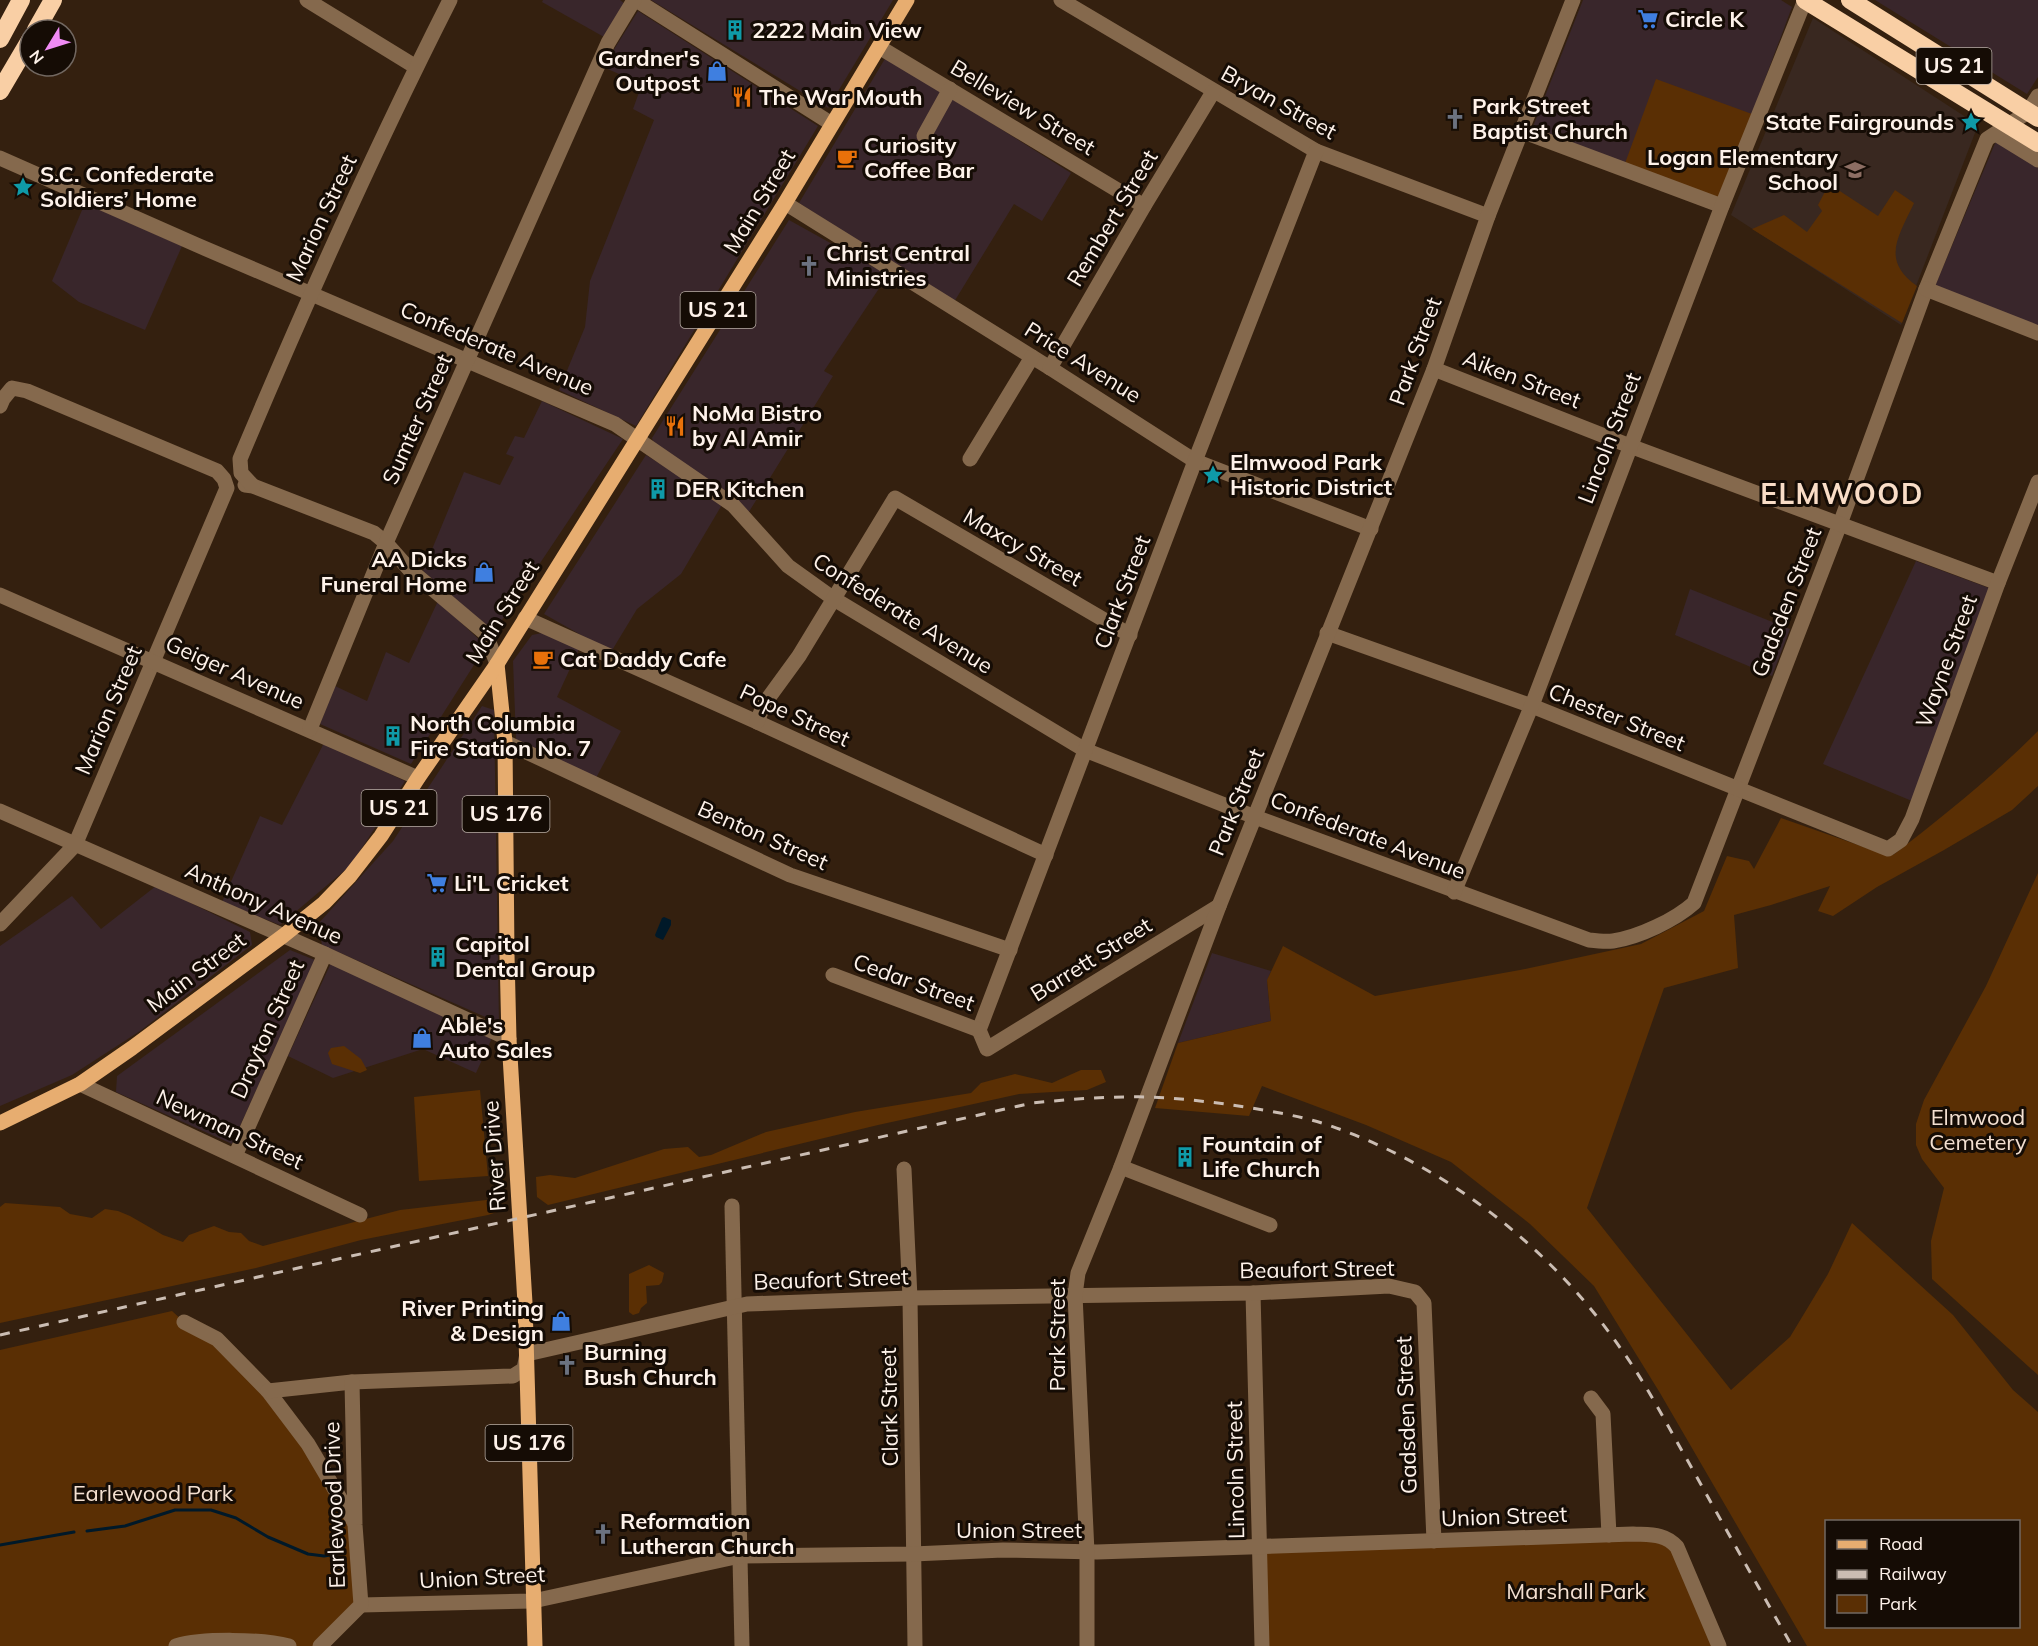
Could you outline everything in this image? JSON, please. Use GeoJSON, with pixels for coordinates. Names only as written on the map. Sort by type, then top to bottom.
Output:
{"type":"FeatureCollection","features":[{"type":"Feature","properties":{"kind":"highway"},"geometry":{"type":"LineString","coordinates":[[0,39],[21,0]]}},
{"type":"Feature","properties":{"kind":"highway"},"geometry":{"type":"LineString","coordinates":[[43,18],[53,0]]}},
{"type":"Feature","properties":{"kind":"highway","name":"US 21"},"geometry":{"type":"LineString","coordinates":[[1805,0],[2002,129]]}},
{"type":"Feature","properties":{"kind":"highway","name":"US 21"},"geometry":{"type":"LineString","coordinates":[[1850,0],[2033,115]]}},
{"type":"Feature","properties":{"kind":"highway"},"geometry":{"type":"LineString","coordinates":[[0,91],[18,60]]}},
{"type":"Feature","properties":{"kind":"highway"},"geometry":{"type":"LineString","coordinates":[[2002,129],[2038,142]]}},
{"type":"Feature","properties":{"kind":"main road","name":"Main Street"},"geometry":{"type":"LineString","coordinates":[[0,1123],[80,1084],[132,1048],[283,936],[324,903],[350,876],[381,836],[497,664],[785,203],[907,0]]}},
{"type":"Feature","properties":{"kind":"main road","name":"River Drive"},"geometry":{"type":"LineString","coordinates":[[497,664],[505,742],[507,956],[527,1354],[535,1646]]}},
{"type":"Feature","properties":{"kind":"street"},"geometry":{"type":"LineString","coordinates":[[307,0],[416,67]]}},
{"type":"Feature","properties":{"kind":"street","name":"Marion Street"},"geometry":{"type":"LineString","coordinates":[[240,459],[310,292],[450,0]]}},
{"type":"Feature","properties":{"kind":"street"},"geometry":{"type":"LineString","coordinates":[[635,0],[832,124]]}},
{"type":"Feature","properties":{"kind":"street","name":"Sumter Street"},"geometry":{"type":"LineString","coordinates":[[310,729],[386,543],[608,44],[635,0]]}},
{"type":"Feature","properties":{"kind":"street","name":"Bryan Street"},"geometry":{"type":"LineString","coordinates":[[1061,0],[1316,152],[1488,216]]}},
{"type":"Feature","properties":{"kind":"street","name":"Park Street"},"geometry":{"type":"LineString","coordinates":[[1087,1646],[1087,1552],[1075,1295],[1078,1273],[1121,1167],[1219,906],[1434,369],[1488,216],[1572,0]]}},
{"type":"Feature","properties":{"kind":"street","name":"Lincoln Street"},"geometry":{"type":"LineString","coordinates":[[1455,892],[1532,706],[1722,206],[1805,0]]}},
{"type":"Feature","properties":{"kind":"street","name":"Belleview Street"},"geometry":{"type":"LineString","coordinates":[[879,47],[1144,206]]}},
{"type":"Feature","properties":{"kind":"street"},"geometry":{"type":"LineString","coordinates":[[924,136],[950,89]]}},
{"type":"Feature","properties":{"kind":"street","name":"Rembert Street"},"geometry":{"type":"LineString","coordinates":[[1050,368],[1213,92]]}},
{"type":"Feature","properties":{"kind":"street","name":"Gadsden Street"},"geometry":{"type":"LineString","coordinates":[[1589,940],[1612,941],[1642,931],[1680,915],[1694,903],[1840,524],[1926,289],[1987,139],[2002,129],[2033,115],[2038,96]]}},
{"type":"Feature","properties":{"kind":"street"},"geometry":{"type":"LineString","coordinates":[[2002,129],[2038,160]]}},
{"type":"Feature","properties":{"kind":"street"},"geometry":{"type":"LineString","coordinates":[[1521,132],[1722,206]]}},
{"type":"Feature","properties":{"kind":"street","name":"Clark Street"},"geometry":{"type":"LineString","coordinates":[[979,1030],[1316,152]]}},
{"type":"Feature","properties":{"kind":"street","name":"Confederate Avenue"},"geometry":{"type":"LineString","coordinates":[[0,158],[615,424],[733,505],[788,566],[834,599],[1086,750],[1255,817],[1589,940]]}},
{"type":"Feature","properties":{"kind":"street","name":"Price Avenue"},"geometry":{"type":"LineString","coordinates":[[785,203],[1196,461],[1371,529]]}},
{"type":"Feature","properties":{"kind":"street"},"geometry":{"type":"LineString","coordinates":[[1926,289],[2038,333]]}},
{"type":"Feature","properties":{"kind":"street"},"geometry":{"type":"LineString","coordinates":[[970,459],[1032,357]]}},
{"type":"Feature","properties":{"kind":"street","name":"Aiken Street"},"geometry":{"type":"LineString","coordinates":[[1434,369],[1630,446],[1998,583]]}},
{"type":"Feature","properties":{"kind":"street"},"geometry":{"type":"LineString","coordinates":[[0,406],[12,388],[27,392],[217,471],[226,483],[226,493],[239,486],[253,486],[374,533],[410,569],[486,634],[497,664]]}},
{"type":"Feature","properties":{"kind":"street"},"geometry":{"type":"LineString","coordinates":[[217,471],[230,468],[240,459]]}},
{"type":"Feature","properties":{"kind":"street"},"geometry":{"type":"LineString","coordinates":[[240,459],[241,473],[253,486]]}},
{"type":"Feature","properties":{"kind":"street","name":"Wayne Street"},"geometry":{"type":"LineString","coordinates":[[1888,849],[1901,840],[1912,819],[1998,583],[2038,482]]}},
{"type":"Feature","properties":{"kind":"street","name":"Marion Street"},"geometry":{"type":"LineString","coordinates":[[0,924],[75,845],[226,493]]}},
{"type":"Feature","properties":{"kind":"street","name":"Maxcy Street"},"geometry":{"type":"LineString","coordinates":[[834,599],[895,498],[1130,635]]}},
{"type":"Feature","properties":{"kind":"street","name":"Geiger Avenue"},"geometry":{"type":"LineString","coordinates":[[0,595],[153,660],[418,778]]}},
{"type":"Feature","properties":{"kind":"street"},"geometry":{"type":"LineString","coordinates":[[757,722],[764,704],[799,656],[834,599]]}},
{"type":"Feature","properties":{"kind":"street","name":"Pope Street"},"geometry":{"type":"LineString","coordinates":[[525,618],[1047,855]]}},
{"type":"Feature","properties":{"kind":"street","name":"Chester Street"},"geometry":{"type":"LineString","coordinates":[[1327,633],[1532,706],[1888,849]]}},
{"type":"Feature","properties":{"kind":"street","name":"Benton Street"},"geometry":{"type":"LineString","coordinates":[[505,742],[789,875],[1010,950]]}},
{"type":"Feature","properties":{"kind":"street","name":"Anthony Avenue"},"geometry":{"type":"LineString","coordinates":[[0,811],[325,954],[510,1039]]}},
{"type":"Feature","properties":{"kind":"street","name":"Barrett Street"},"geometry":{"type":"LineString","coordinates":[[979,1030],[987,1050],[1219,906]]}},
{"type":"Feature","properties":{"kind":"street","name":"Drayton Street"},"geometry":{"type":"LineString","coordinates":[[235,1156],[325,954]]}},
{"type":"Feature","properties":{"kind":"street","name":"Cedar Street"},"geometry":{"type":"LineString","coordinates":[[833,975],[979,1030]]}},
{"type":"Feature","properties":{"kind":"street","name":"Newman Street"},"geometry":{"type":"LineString","coordinates":[[80,1084],[360,1215]]}},
{"type":"Feature","properties":{"kind":"street"},"geometry":{"type":"LineString","coordinates":[[1121,1167],[1270,1225]]}},
{"type":"Feature","properties":{"kind":"street","name":"Clark Street"},"geometry":{"type":"LineString","coordinates":[[904,1169],[910,1298],[915,1646]]}},
{"type":"Feature","properties":{"kind":"street"},"geometry":{"type":"LineString","coordinates":[[732,1206],[742,1646]]}},
{"type":"Feature","properties":{"kind":"street","name":"Beaufort Street"},"geometry":{"type":"LineString","coordinates":[[527,1354],[735,1306],[910,1298],[1253,1293],[1389,1286],[1415,1292]]}},
{"type":"Feature","properties":{"kind":"street","name":"Gadsden Street"},"geometry":{"type":"LineString","coordinates":[[1415,1292],[1424,1303],[1434,1541]]}},
{"type":"Feature","properties":{"kind":"street","name":"Lincoln Street"},"geometry":{"type":"LineString","coordinates":[[1253,1293],[1262,1646]]}},
{"type":"Feature","properties":{"kind":"street"},"geometry":{"type":"LineString","coordinates":[[184,1322],[217,1339],[268,1391],[308,1444],[355,1525]]}},
{"type":"Feature","properties":{"kind":"street"},"geometry":{"type":"LineString","coordinates":[[268,1391],[352,1382],[513,1376],[524,1369],[527,1354]]}},
{"type":"Feature","properties":{"kind":"street","name":"Earlewood Drive"},"geometry":{"type":"LineString","coordinates":[[320,1646],[361,1605],[355,1525],[352,1382]]}},
{"type":"Feature","properties":{"kind":"street"},"geometry":{"type":"LineString","coordinates":[[1591,1398],[1603,1414],[1609,1535]]}},
{"type":"Feature","properties":{"kind":"street","name":"Union Street"},"geometry":{"type":"LineString","coordinates":[[361,1605],[534,1601],[740,1556],[913,1554],[1003,1550],[1087,1552],[1521,1536],[1662,1535],[1677,1547],[1719,1646]]}},
{"type":"Feature","properties":{"kind":"street"},"geometry":{"type":"LineString","coordinates":[[176,1646],[204,1642],[259,1641],[289,1646]]}},
{"type":"Feature","properties":{"kind":"shaded area"},"geometry":{"type":"Polygon","coordinates":[[[543,0],[620,0],[625,4],[604,37],[542,2],[543,0]]]}},
{"type":"Feature","properties":{"kind":"shaded area"},"geometry":{"type":"Polygon","coordinates":[[[651,0],[893,0],[828,108],[651,0]]]}},
{"type":"Feature","properties":{"kind":"shaded area"},"geometry":{"type":"Polygon","coordinates":[[[1583,0],[1781,0],[1792,7],[1752,114],[1624,166],[1532,129],[1583,0]]]}},
{"type":"Feature","properties":{"kind":"shaded area"},"geometry":{"type":"Polygon","coordinates":[[[1875,0],[2038,0],[2038,77],[2027,94],[1875,0]]]}},
{"type":"Feature","properties":{"kind":"shaded area"},"geometry":{"type":"Polygon","coordinates":[[[638,11],[818,126],[636,426],[559,390],[585,327],[590,281],[654,120],[633,109],[642,84],[603,67],[638,11]]]}},
{"type":"Feature","properties":{"kind":"shaded area","name":"Logan Elementary School"},"geometry":{"type":"Polygon","coordinates":[[[1813,18],[1978,125],[1901,325],[1731,215],[1813,18]]]}},
{"type":"Feature","properties":{"kind":"shaded area"},"geometry":{"type":"Polygon","coordinates":[[[886,57],[1071,173],[1042,221],[1014,204],[954,302],[799,203],[886,57]]]}},
{"type":"Feature","properties":{"kind":"shaded area"},"geometry":{"type":"Polygon","coordinates":[[[1996,141],[2038,168],[2038,326],[1935,286],[1996,141]]]}},
{"type":"Feature","properties":{"kind":"shaded area"},"geometry":{"type":"Polygon","coordinates":[[[85,203],[182,246],[145,330],[79,302],[52,281],[85,203]]]}},
{"type":"Feature","properties":{"kind":"shaded area"},"geometry":{"type":"Polygon","coordinates":[[[789,220],[888,275],[824,371],[833,376],[747,515],[652,438],[789,220]]]}},
{"type":"Feature","properties":{"kind":"shaded area"},"geometry":{"type":"Polygon","coordinates":[[[542,401],[623,439],[494,632],[423,571],[464,472],[500,485],[514,457],[506,454],[515,436],[524,438],[542,401]]]}},
{"type":"Feature","properties":{"kind":"shaded area"},"geometry":{"type":"Polygon","coordinates":[[[646,455],[723,503],[681,574],[637,609],[611,652],[544,614],[646,455]]]}},
{"type":"Feature","properties":{"kind":"shaded area"},"geometry":{"type":"Polygon","coordinates":[[[1916,561],[1989,588],[1912,801],[1823,764],[1916,561]]]}},
{"type":"Feature","properties":{"kind":"shaded area"},"geometry":{"type":"Polygon","coordinates":[[[1690,589],[1790,629],[1772,676],[1675,635],[1690,589]]]}},
{"type":"Feature","properties":{"kind":"shaded area"},"geometry":{"type":"Polygon","coordinates":[[[438,601],[486,646],[411,764],[320,724],[335,686],[367,701],[386,652],[409,663],[438,601]]]}},
{"type":"Feature","properties":{"kind":"shaded area"},"geometry":{"type":"Polygon","coordinates":[[[542,633],[579,649],[557,697],[621,731],[596,778],[516,740],[513,661],[532,635],[542,633]]]}},
{"type":"Feature","properties":{"kind":"shaded area"},"geometry":{"type":"Polygon","coordinates":[[[482,706],[494,710],[499,1023],[322,945],[318,924],[393,841],[482,706]]]}},
{"type":"Feature","properties":{"kind":"shaded area"},"geometry":{"type":"Polygon","coordinates":[[[324,743],[405,781],[351,865],[280,925],[222,902],[260,816],[282,825],[324,743]]]}},
{"type":"Feature","properties":{"kind":"shaded area"},"geometry":{"type":"Polygon","coordinates":[[[156,886],[250,932],[252,945],[140,1031],[72,1075],[0,1106],[0,946],[72,896],[101,929],[156,886]]]}},
{"type":"Feature","properties":{"kind":"shaded area"},"geometry":{"type":"Polygon","coordinates":[[[290,950],[315,960],[232,1144],[116,1092],[117,1076],[290,950]]]}},
{"type":"Feature","properties":{"kind":"shaded area"},"geometry":{"type":"Polygon","coordinates":[[[1212,953],[1271,971],[1267,981],[1271,1021],[1178,1043],[1212,953]]]}},
{"type":"Feature","properties":{"kind":"shaded area"},"geometry":{"type":"Polygon","coordinates":[[[331,963],[492,1038],[476,1073],[423,1049],[333,1078],[288,1056],[331,963]]]}},
{"type":"Feature","properties":{"kind":"green space"},"geometry":{"type":"Polygon","coordinates":[[[1656,79],[1752,114],[1717,201],[1624,166],[1656,79]]]}},
{"type":"Feature","properties":{"kind":"green space"},"geometry":{"type":"Polygon","coordinates":[[[1829,184],[1878,216],[1895,190],[1914,203],[1896,247],[1899,267],[1917,286],[1902,323],[1752,229],[1784,215],[1807,232],[1822,211],[1818,205],[1829,184]]]}},
{"type":"Feature","properties":{"kind":"green space"},"geometry":{"type":"Polygon","coordinates":[[[2038,731],[2038,786],[2012,810],[1877,887],[1833,916],[1818,911],[1830,886],[1734,915],[1738,968],[1664,988],[1587,1208],[1731,1390],[1790,1337],[1828,1274],[1852,1223],[1953,1315],[2013,1390],[2038,1412],[2038,1646],[1807,1646],[1660,1393],[1594,1286],[1530,1224],[1451,1162],[1366,1125],[1262,1086],[1249,1116],[1155,1108],[1178,1043],[1271,1021],[1267,980],[1283,946],[1375,996],[1520,970],[1641,944],[1704,911],[1727,856],[1749,861],[1754,869],[1781,818],[1881,853],[1893,855],[2004,764],[2038,731]]]}},
{"type":"Feature","properties":{"kind":"green space","name":"Elmwood Cemetery"},"geometry":{"type":"Polygon","coordinates":[[[2038,873],[2038,1375],[1932,1279],[1931,1241],[1944,1188],[1922,1159],[1916,1145],[1916,1124],[1924,1100],[1986,986],[2038,873]]]}},
{"type":"Feature","properties":{"kind":"green space"},"geometry":{"type":"Polygon","coordinates":[[[344,1046],[361,1059],[367,1070],[360,1073],[332,1064],[328,1053],[331,1048],[344,1046]]]}},
{"type":"Feature","properties":{"kind":"green space"},"geometry":{"type":"Polygon","coordinates":[[[1081,1070],[1101,1070],[1106,1082],[1087,1090],[1019,1094],[878,1125],[548,1205],[537,1197],[536,1177],[550,1175],[575,1178],[664,1149],[688,1147],[699,1157],[711,1155],[766,1132],[855,1112],[971,1093],[981,1083],[1015,1074],[1052,1083],[1081,1070]]]}},
{"type":"Feature","properties":{"kind":"green space"},"geometry":{"type":"Polygon","coordinates":[[[480,1090],[488,1176],[419,1181],[414,1097],[480,1090]]]}},
{"type":"Feature","properties":{"kind":"green space"},"geometry":{"type":"Polygon","coordinates":[[[495,1199],[503,1205],[500,1211],[488,1215],[361,1240],[256,1268],[0,1323],[0,1207],[5,1203],[60,1207],[70,1214],[92,1218],[105,1209],[118,1211],[163,1235],[183,1242],[189,1235],[214,1226],[229,1232],[241,1233],[249,1241],[263,1246],[400,1210],[495,1199]]]}},
{"type":"Feature","properties":{"kind":"green space"},"geometry":{"type":"Polygon","coordinates":[[[649,1265],[664,1273],[662,1282],[659,1285],[646,1286],[647,1303],[639,1313],[633,1315],[629,1312],[629,1274],[649,1265]]]}},
{"type":"Feature","properties":{"kind":"green space","name":"Earlewood Park"},"geometry":{"type":"Polygon","coordinates":[[[172,1311],[184,1322],[217,1339],[268,1391],[355,1525],[361,1605],[320,1646],[0,1646],[0,1350],[172,1311]]]}},
{"type":"Feature","properties":{"kind":"green space","name":"Marshall Park"},"geometry":{"type":"Polygon","coordinates":[[[1671,1540],[1719,1646],[1262,1646],[1259,1547],[1671,1540]]]}},
{"type":"Feature","properties":{"kind":"water"},"geometry":{"type":"Polygon","coordinates":[[[664,917],[671,920],[671,925],[663,940],[655,935],[664,917]]]}},
{"type":"Feature","properties":{"kind":"waterway"},"geometry":{"type":"LineString","coordinates":[[87,1531],[125,1526],[175,1510],[211,1510],[236,1518],[268,1537],[308,1554],[324,1556],[343,1553]]}},
{"type":"Feature","properties":{"kind":"waterway"},"geometry":{"type":"LineString","coordinates":[[0,1545],[74,1532]]}},
{"type":"Feature","properties":{"kind":"railway"},"geometry":{"type":"LineString","coordinates":[[0,1335],[1032,1103],[1153,1097],[1263,1110],[1325,1124],[1369,1141],[1411,1162],[1452,1186],[1491,1213],[1528,1243],[1562,1276],[1593,1311],[1640,1377],[1792,1646]]}},
{"type":"Feature","properties":{"kind":"place","name":"Circle K"},"geometry":{"type":"Point","coordinates":[1648,19]}},
{"type":"Feature","properties":{"kind":"place","name":"2222 Main View"},"geometry":{"type":"Point","coordinates":[735,30]}},
{"type":"Feature","properties":{"kind":"place","name":"Gardner's Outpost"},"geometry":{"type":"Point","coordinates":[717,71]}},
{"type":"Feature","properties":{"kind":"place","name":"The War Mouth"},"geometry":{"type":"Point","coordinates":[742,97]}},
{"type":"Feature","properties":{"kind":"place","name":"Park Street Baptist Church"},"geometry":{"type":"Point","coordinates":[1455,119]}},
{"type":"Feature","properties":{"kind":"place","name":"State Fairgrounds"},"geometry":{"type":"Point","coordinates":[1971,122]}},
{"type":"Feature","properties":{"kind":"place","name":"Curiosity Coffee Bar"},"geometry":{"type":"Point","coordinates":[847,158]}},
{"type":"Feature","properties":{"kind":"place","name":"Logan Elementary School"},"geometry":{"type":"Point","coordinates":[1855,170]}},
{"type":"Feature","properties":{"kind":"place","name":"S.C. Confederate Soldiers’ Home"},"geometry":{"type":"Point","coordinates":[23,187]}},
{"type":"Feature","properties":{"kind":"place","name":"Christ Central Ministries"},"geometry":{"type":"Point","coordinates":[809,266]}},
{"type":"Feature","properties":{"kind":"place","name":"NoMa Bistro by Al Amir"},"geometry":{"type":"Point","coordinates":[675,426]}},
{"type":"Feature","properties":{"kind":"place","name":"Elmwood Park Historic District"},"geometry":{"type":"Point","coordinates":[1213,475]}},
{"type":"Feature","properties":{"kind":"place","name":"DER Kitchen"},"geometry":{"type":"Point","coordinates":[658,489]}},
{"type":"Feature","properties":{"kind":"place","name":"AA Dicks Funeral Home"},"geometry":{"type":"Point","coordinates":[484,572]}},
{"type":"Feature","properties":{"kind":"place","name":"Cat Daddy Cafe"},"geometry":{"type":"Point","coordinates":[543,659]}},
{"type":"Feature","properties":{"kind":"place","name":"North Columbia Fire Station No. 7"},"geometry":{"type":"Point","coordinates":[393,736]}},
{"type":"Feature","properties":{"kind":"place","name":"Li'L Cricket"},"geometry":{"type":"Point","coordinates":[437,883]}},
{"type":"Feature","properties":{"kind":"place","name":"Capitol Dental Group"},"geometry":{"type":"Point","coordinates":[438,957]}},
{"type":"Feature","properties":{"kind":"place","name":"Able's Auto Sales"},"geometry":{"type":"Point","coordinates":[422,1038]}},
{"type":"Feature","properties":{"kind":"place","name":"Fountain of Life Church"},"geometry":{"type":"Point","coordinates":[1185,1157]}},
{"type":"Feature","properties":{"kind":"place","name":"River Printing & Design"},"geometry":{"type":"Point","coordinates":[561,1321]}},
{"type":"Feature","properties":{"kind":"place","name":"Burning Bush Church"},"geometry":{"type":"Point","coordinates":[567,1365]}},
{"type":"Feature","properties":{"kind":"place","name":"Reformation Lutheran Church"},"geometry":{"type":"Point","coordinates":[603,1534]}},
{"type":"Feature","properties":{"kind":"district","name":"ELMWOOD"},"geometry":{"type":"Point","coordinates":[1842,494]}}]}
